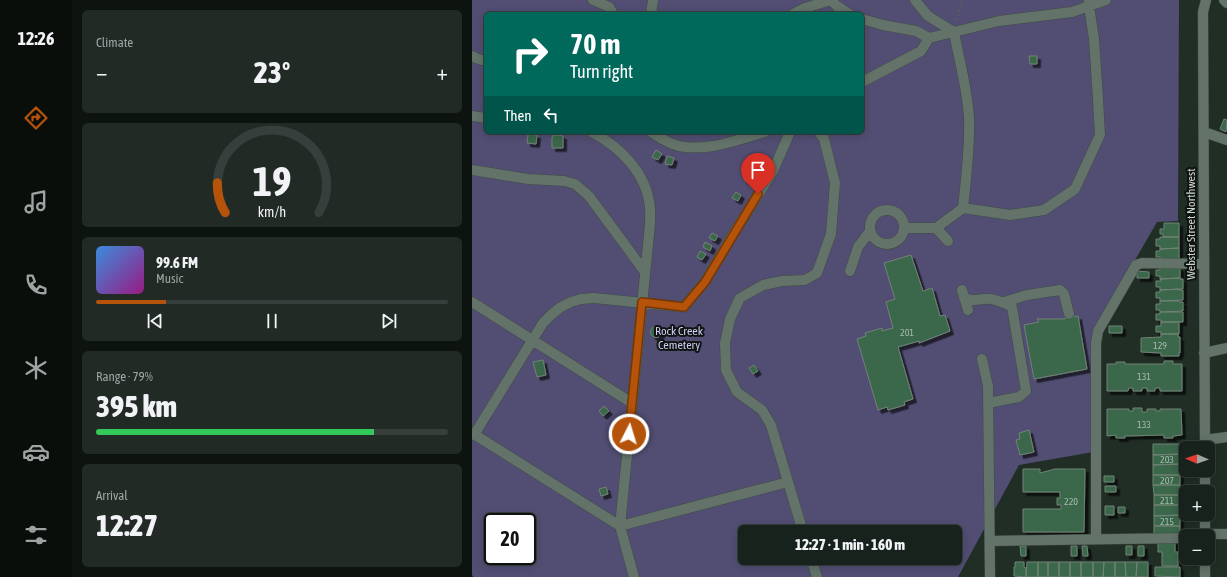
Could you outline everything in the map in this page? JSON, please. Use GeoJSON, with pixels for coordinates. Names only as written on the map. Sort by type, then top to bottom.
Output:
{"type":"FeatureCollection","features":[{"type":"Feature","properties":{"kind":"street"},"geometry":{"type":"LineString","coordinates":[[593,0],[609,7],[613,12]]}},
{"type":"Feature","properties":{"kind":"street"},"geometry":{"type":"LineString","coordinates":[[651,12],[653,0]]}},
{"type":"Feature","properties":{"kind":"street"},"geometry":{"type":"LineString","coordinates":[[797,12],[813,5],[831,0],[846,12]]}},
{"type":"Feature","properties":{"kind":"street"},"geometry":{"type":"LineString","coordinates":[[915,0],[928,16],[954,32],[967,101],[969,120],[963,208]]}},
{"type":"Feature","properties":{"kind":"street"},"geometry":{"type":"LineString","coordinates":[[864,20],[916,31],[930,38],[999,21],[1072,12],[1089,3],[1106,0]]}},
{"type":"Feature","properties":{"kind":"street","name":"Webster Street Northwest"},"geometry":{"type":"LineString","coordinates":[[1205,441],[1203,12],[1206,0]]}},
{"type":"Feature","properties":{"kind":"street"},"geometry":{"type":"LineString","coordinates":[[1224,0],[1227,4]]}},
{"type":"Feature","properties":{"kind":"street"},"geometry":{"type":"LineString","coordinates":[[904,228],[936,228],[963,208],[1010,215],[1044,210],[1075,189],[1100,135],[1094,39],[1089,3]]}},
{"type":"Feature","properties":{"kind":"street"},"geometry":{"type":"LineString","coordinates":[[864,81],[921,51],[930,38]]}},
{"type":"Feature","properties":{"kind":"street"},"geometry":{"type":"LineString","coordinates":[[472,56],[484,60]]}},
{"type":"Feature","properties":{"kind":"street"},"geometry":{"type":"LineString","coordinates":[[472,116],[484,118]]}},
{"type":"Feature","properties":{"kind":"street"},"geometry":{"type":"LineString","coordinates":[[1204,132],[1227,140]]}},
{"type":"Feature","properties":{"kind":"street"},"geometry":{"type":"LineString","coordinates":[[595,134],[616,147],[629,160],[645,187],[650,207],[620,526],[634,577]]}},
{"type":"Feature","properties":{"kind":"street"},"geometry":{"type":"LineString","coordinates":[[655,134],[678,146],[701,148],[720,145],[757,134]]}},
{"type":"Feature","properties":{"kind":"street"},"geometry":{"type":"LineString","coordinates":[[788,482],[620,526],[473,434],[543,323],[561,307],[571,302],[594,298],[684,307],[705,282],[773,171],[789,134]]}},
{"type":"Feature","properties":{"kind":"street"},"geometry":{"type":"LineString","coordinates":[[801,525],[771,425],[762,410],[737,392],[726,370],[725,343],[730,318],[740,298],[763,285],[782,281],[805,280],[817,273],[831,234],[835,183],[824,139],[820,134]]}},
{"type":"Feature","properties":{"kind":"street"},"geometry":{"type":"LineString","coordinates":[[472,170],[528,179],[564,181],[575,184],[589,196],[645,272]]}},
{"type":"Feature","properties":{"kind":"street"},"geometry":{"type":"LineString","coordinates":[[850,271],[858,247],[870,231],[870,226],[874,215],[885,210],[896,213],[903,222],[903,233],[896,242],[886,244],[876,240],[870,231]]}},
{"type":"Feature","properties":{"kind":"street"},"geometry":{"type":"LineString","coordinates":[[936,228],[948,241]]}},
{"type":"Feature","properties":{"kind":"street"},"geometry":{"type":"LineString","coordinates":[[1096,539],[1096,343],[1098,331],[1136,265],[1142,263],[1204,264]]}},
{"type":"Feature","properties":{"kind":"street"},"geometry":{"type":"LineString","coordinates":[[1004,302],[1026,296],[1060,290],[1064,294],[1069,314]]}},
{"type":"Feature","properties":{"kind":"street"},"geometry":{"type":"LineString","coordinates":[[968,310],[963,294],[972,301],[985,299],[1004,302],[1012,307],[1026,391],[1019,397],[988,402]]}},
{"type":"Feature","properties":{"kind":"street"},"geometry":{"type":"LineString","coordinates":[[472,302],[632,403]]}},
{"type":"Feature","properties":{"kind":"street"},"geometry":{"type":"LineString","coordinates":[[1204,353],[1227,348]]}},
{"type":"Feature","properties":{"kind":"street"},"geometry":{"type":"LineString","coordinates":[[982,358],[988,386],[990,577]]}},
{"type":"Feature","properties":{"kind":"street"},"geometry":{"type":"LineString","coordinates":[[1214,441],[1227,437]]}},
{"type":"Feature","properties":{"kind":"street"},"geometry":{"type":"LineString","coordinates":[[1215,535],[1227,534]]}},
{"type":"Feature","properties":{"kind":"street"},"geometry":{"type":"LineString","coordinates":[[990,541],[1179,538]]}},
{"type":"Feature","properties":{"kind":"street"},"geometry":{"type":"LineString","coordinates":[[813,565],[817,577]]}},
{"type":"Feature","properties":{"kind":"street"},"geometry":{"type":"LineString","coordinates":[[1205,565],[1205,577]]}},
{"type":"Feature","properties":{"kind":"path"},"geometry":{"type":"LineString","coordinates":[[954,32],[962,0]]}},
{"type":"Feature","properties":{"kind":"green space","name":"Rock Creek Cemetery"},"geometry":{"type":"Polygon","coordinates":[[[472,0],[1179,0],[1178,221],[1157,222],[1094,331],[1093,452],[1019,465],[958,577],[474,577],[472,575],[472,0]]]}},
{"type":"Feature","properties":{"kind":"building"},"geometry":{"type":"Polygon","coordinates":[[[1029,56],[1037,56],[1037,64],[1030,64],[1029,56]]]}},
{"type":"Feature","properties":{"kind":"building"},"geometry":{"type":"Polygon","coordinates":[[[1224,119],[1227,120],[1226,132],[1220,129],[1224,119]]]}},
{"type":"Feature","properties":{"kind":"building"},"geometry":{"type":"Polygon","coordinates":[[[528,134],[537,135],[536,144],[527,143],[528,134]]]}},
{"type":"Feature","properties":{"kind":"building"},"geometry":{"type":"Polygon","coordinates":[[[553,135],[563,136],[563,148],[552,148],[553,135]]]}},
{"type":"Feature","properties":{"kind":"building"},"geometry":{"type":"Polygon","coordinates":[[[656,150],[662,154],[658,160],[652,157],[656,150]]]}},
{"type":"Feature","properties":{"kind":"building"},"geometry":{"type":"Polygon","coordinates":[[[667,156],[674,158],[672,165],[665,164],[667,156]]]}},
{"type":"Feature","properties":{"kind":"building"},"geometry":{"type":"Polygon","coordinates":[[[747,173],[753,176],[749,183],[744,180],[747,173]]]}},
{"type":"Feature","properties":{"kind":"building"},"geometry":{"type":"Polygon","coordinates":[[[736,192],[741,195],[738,201],[732,198],[736,192]]]}},
{"type":"Feature","properties":{"kind":"building"},"geometry":{"type":"Polygon","coordinates":[[[1164,223],[1179,223],[1179,237],[1163,237],[1163,234],[1160,234],[1160,229],[1164,229],[1164,223]]]}},
{"type":"Feature","properties":{"kind":"building"},"geometry":{"type":"Polygon","coordinates":[[[712,233],[718,236],[715,241],[709,238],[712,233]]]}},
{"type":"Feature","properties":{"kind":"building"},"geometry":{"type":"Polygon","coordinates":[[[1160,237],[1179,237],[1179,248],[1160,249],[1160,246],[1156,246],[1156,239],[1160,239],[1160,237]]]}},
{"type":"Feature","properties":{"kind":"building"},"geometry":{"type":"Polygon","coordinates":[[[705,242],[712,246],[710,251],[703,247],[705,242]]]}},
{"type":"Feature","properties":{"kind":"building"},"geometry":{"type":"Polygon","coordinates":[[[1179,248],[1179,259],[1161,259],[1160,257],[1156,257],[1156,251],[1160,251],[1160,249],[1179,248]]]}},
{"type":"Feature","properties":{"kind":"building"},"geometry":{"type":"Polygon","coordinates":[[[700,251],[706,254],[702,260],[697,257],[700,251]]]}},
{"type":"Feature","properties":{"kind":"building"},"geometry":{"type":"Polygon","coordinates":[[[911,255],[923,291],[932,288],[940,316],[945,315],[950,331],[919,343],[919,341],[898,347],[913,399],[904,402],[905,405],[888,410],[887,407],[878,410],[857,339],[866,336],[865,333],[882,328],[882,331],[893,328],[886,302],[895,299],[884,263],[911,255]]]}},
{"type":"Feature","properties":{"kind":"building"},"geometry":{"type":"Polygon","coordinates":[[[1160,268],[1180,268],[1180,278],[1160,279],[1160,276],[1156,276],[1156,270],[1160,270],[1160,268]]]}},
{"type":"Feature","properties":{"kind":"building"},"geometry":{"type":"Polygon","coordinates":[[[1137,271],[1149,272],[1149,278],[1137,278],[1137,271]]]}},
{"type":"Feature","properties":{"kind":"building"},"geometry":{"type":"Polygon","coordinates":[[[1160,279],[1183,279],[1183,289],[1160,290],[1160,287],[1156,287],[1156,281],[1161,281],[1160,279]]]}},
{"type":"Feature","properties":{"kind":"building"},"geometry":{"type":"Polygon","coordinates":[[[1160,290],[1183,290],[1183,300],[1160,301],[1160,298],[1156,298],[1156,292],[1160,292],[1160,290]]]}},
{"type":"Feature","properties":{"kind":"building"},"geometry":{"type":"Polygon","coordinates":[[[1160,301],[1183,302],[1183,311],[1160,312],[1160,310],[1156,310],[1156,304],[1160,304],[1160,301]]]}},
{"type":"Feature","properties":{"kind":"building"},"geometry":{"type":"Polygon","coordinates":[[[1160,312],[1183,312],[1183,322],[1161,322],[1161,320],[1156,320],[1156,314],[1160,314],[1160,312]]]}},
{"type":"Feature","properties":{"kind":"building"},"geometry":{"type":"Polygon","coordinates":[[[1078,316],[1087,369],[1034,379],[1024,325],[1039,322],[1037,319],[1063,319],[1078,316]]]}},
{"type":"Feature","properties":{"kind":"building"},"geometry":{"type":"Polygon","coordinates":[[[1161,322],[1179,322],[1179,334],[1161,334],[1161,332],[1156,332],[1156,326],[1161,326],[1161,322]]]}},
{"type":"Feature","properties":{"kind":"building"},"geometry":{"type":"Polygon","coordinates":[[[656,326],[660,328],[662,332],[660,336],[656,338],[652,336],[650,332],[652,328],[656,326]]]}},
{"type":"Feature","properties":{"kind":"building"},"geometry":{"type":"Polygon","coordinates":[[[1109,326],[1122,326],[1122,333],[1109,333],[1109,326]]]}},
{"type":"Feature","properties":{"kind":"building"},"geometry":{"type":"Polygon","coordinates":[[[1161,334],[1178,334],[1178,337],[1180,337],[1179,356],[1161,356],[1161,353],[1141,352],[1141,338],[1161,337],[1161,334]]]}},
{"type":"Feature","properties":{"kind":"building"},"geometry":{"type":"Polygon","coordinates":[[[543,360],[546,375],[537,377],[533,362],[543,360]]]}},
{"type":"Feature","properties":{"kind":"building"},"geometry":{"type":"Polygon","coordinates":[[[1164,361],[1173,361],[1173,364],[1182,364],[1182,391],[1160,391],[1160,388],[1155,388],[1155,391],[1147,391],[1147,388],[1142,388],[1142,391],[1133,391],[1133,388],[1129,388],[1128,391],[1107,391],[1107,364],[1125,362],[1125,364],[1164,364],[1164,361]]]}},
{"type":"Feature","properties":{"kind":"building"},"geometry":{"type":"Polygon","coordinates":[[[754,365],[758,371],[753,374],[749,368],[754,365]]]}},
{"type":"Feature","properties":{"kind":"building"},"geometry":{"type":"Polygon","coordinates":[[[604,406],[609,411],[603,416],[599,411],[604,406]]]}},
{"type":"Feature","properties":{"kind":"building"},"geometry":{"type":"Polygon","coordinates":[[[1133,408],[1142,408],[1142,412],[1147,412],[1147,409],[1156,409],[1156,411],[1160,411],[1160,409],[1181,409],[1182,435],[1173,436],[1173,438],[1164,438],[1164,435],[1125,436],[1125,438],[1116,438],[1116,435],[1107,436],[1107,409],[1129,409],[1129,411],[1133,411],[1133,408]]]}},
{"type":"Feature","properties":{"kind":"building"},"geometry":{"type":"Polygon","coordinates":[[[1029,430],[1034,452],[1020,455],[1016,440],[1020,439],[1019,433],[1029,430]]]}},
{"type":"Feature","properties":{"kind":"building"},"geometry":{"type":"Polygon","coordinates":[[[1153,444],[1179,444],[1179,454],[1153,455],[1153,444]]]}},
{"type":"Feature","properties":{"kind":"building"},"geometry":{"type":"Polygon","coordinates":[[[1179,454],[1179,464],[1153,465],[1153,455],[1179,454]]]}},
{"type":"Feature","properties":{"kind":"building"},"geometry":{"type":"Polygon","coordinates":[[[1179,464],[1179,475],[1153,475],[1153,465],[1179,464]]]}},
{"type":"Feature","properties":{"kind":"building"},"geometry":{"type":"Polygon","coordinates":[[[1023,469],[1040,469],[1040,473],[1055,469],[1085,469],[1084,532],[1023,532],[1023,509],[1061,509],[1061,505],[1057,505],[1057,498],[1060,498],[1060,492],[1023,492],[1023,469]]]}},
{"type":"Feature","properties":{"kind":"building"},"geometry":{"type":"Polygon","coordinates":[[[1153,475],[1179,475],[1180,477],[1180,485],[1153,485],[1153,475]]]}},
{"type":"Feature","properties":{"kind":"building"},"geometry":{"type":"Polygon","coordinates":[[[1104,476],[1114,476],[1114,482],[1104,482],[1104,476]]]}},
{"type":"Feature","properties":{"kind":"building"},"geometry":{"type":"Polygon","coordinates":[[[1153,485],[1179,485],[1179,495],[1154,495],[1153,485]]]}},
{"type":"Feature","properties":{"kind":"building"},"geometry":{"type":"Polygon","coordinates":[[[1105,486],[1116,486],[1116,492],[1105,492],[1105,486]]]}},
{"type":"Feature","properties":{"kind":"building"},"geometry":{"type":"Polygon","coordinates":[[[606,487],[608,494],[601,496],[599,489],[606,487]]]}},
{"type":"Feature","properties":{"kind":"building"},"geometry":{"type":"Polygon","coordinates":[[[1154,495],[1179,495],[1179,505],[1154,505],[1154,495]]]}},
{"type":"Feature","properties":{"kind":"building"},"geometry":{"type":"Polygon","coordinates":[[[1154,505],[1179,505],[1179,515],[1154,516],[1154,505]]]}},
{"type":"Feature","properties":{"kind":"building"},"geometry":{"type":"Polygon","coordinates":[[[1105,506],[1114,506],[1114,515],[1105,515],[1105,506]]]}},
{"type":"Feature","properties":{"kind":"building"},"geometry":{"type":"Polygon","coordinates":[[[1118,507],[1125,507],[1125,513],[1118,513],[1118,507]]]}},
{"type":"Feature","properties":{"kind":"building"},"geometry":{"type":"Polygon","coordinates":[[[1179,515],[1180,526],[1154,526],[1154,516],[1179,515]]]}},
{"type":"Feature","properties":{"kind":"building"},"geometry":{"type":"Polygon","coordinates":[[[1154,526],[1180,526],[1179,536],[1154,536],[1154,526]]]}},
{"type":"Feature","properties":{"kind":"building"},"geometry":{"type":"Polygon","coordinates":[[[1158,541],[1175,541],[1175,552],[1178,552],[1178,566],[1162,566],[1162,552],[1158,552],[1158,541]]]}},
{"type":"Feature","properties":{"kind":"building"},"geometry":{"type":"Polygon","coordinates":[[[1020,546],[1026,546],[1026,556],[1021,556],[1020,546]]]}},
{"type":"Feature","properties":{"kind":"building"},"geometry":{"type":"Polygon","coordinates":[[[1071,546],[1077,546],[1077,556],[1071,556],[1071,546]]]}},
{"type":"Feature","properties":{"kind":"building"},"geometry":{"type":"Polygon","coordinates":[[[1082,546],[1087,546],[1088,556],[1083,556],[1082,546]]]}},
{"type":"Feature","properties":{"kind":"building"},"geometry":{"type":"Polygon","coordinates":[[[1126,546],[1132,546],[1132,555],[1126,555],[1126,546]]]}},
{"type":"Feature","properties":{"kind":"building"},"geometry":{"type":"Polygon","coordinates":[[[1138,546],[1144,546],[1144,556],[1138,556],[1138,546]]]}},
{"type":"Feature","properties":{"kind":"building"},"geometry":{"type":"Polygon","coordinates":[[[1015,562],[1024,562],[1026,577],[1014,576],[1015,562]]]}},
{"type":"Feature","properties":{"kind":"building"},"geometry":{"type":"Polygon","coordinates":[[[1027,562],[1038,562],[1038,577],[1026,577],[1027,562]]]}},
{"type":"Feature","properties":{"kind":"building"},"geometry":{"type":"Polygon","coordinates":[[[1038,562],[1048,562],[1048,577],[1038,577],[1038,562]]]}},
{"type":"Feature","properties":{"kind":"building"},"geometry":{"type":"Polygon","coordinates":[[[1048,562],[1059,562],[1059,577],[1048,577],[1048,562]]]}},
{"type":"Feature","properties":{"kind":"building"},"geometry":{"type":"Polygon","coordinates":[[[1059,562],[1070,562],[1070,577],[1059,577],[1059,562]]]}},
{"type":"Feature","properties":{"kind":"building"},"geometry":{"type":"Polygon","coordinates":[[[1070,562],[1081,562],[1081,577],[1070,577],[1070,562]]]}},
{"type":"Feature","properties":{"kind":"building"},"geometry":{"type":"Polygon","coordinates":[[[1081,562],[1093,562],[1093,577],[1081,577],[1081,562]]]}},
{"type":"Feature","properties":{"kind":"building"},"geometry":{"type":"Polygon","coordinates":[[[1093,562],[1104,562],[1103,577],[1093,577],[1093,562]]]}},
{"type":"Feature","properties":{"kind":"building"},"geometry":{"type":"Polygon","coordinates":[[[1104,562],[1115,562],[1115,577],[1103,577],[1104,562]]]}},
{"type":"Feature","properties":{"kind":"building"},"geometry":{"type":"Polygon","coordinates":[[[1115,562],[1125,562],[1126,577],[1115,577],[1115,562]]]}},
{"type":"Feature","properties":{"kind":"building"},"geometry":{"type":"Polygon","coordinates":[[[1125,562],[1137,562],[1136,577],[1126,577],[1125,562]]]}},
{"type":"Feature","properties":{"kind":"building"},"geometry":{"type":"Polygon","coordinates":[[[1137,562],[1148,562],[1148,577],[1136,577],[1137,562]]]}},
{"type":"Feature","properties":{"kind":"building"},"geometry":{"type":"Polygon","coordinates":[[[1155,567],[1180,567],[1180,577],[1155,576],[1155,567]]]}},
{"type":"Feature","properties":{"kind":"route"},"geometry":{"type":"LineString","coordinates":[[629,434],[642,302],[684,307],[705,282],[758,194]]}}]}
